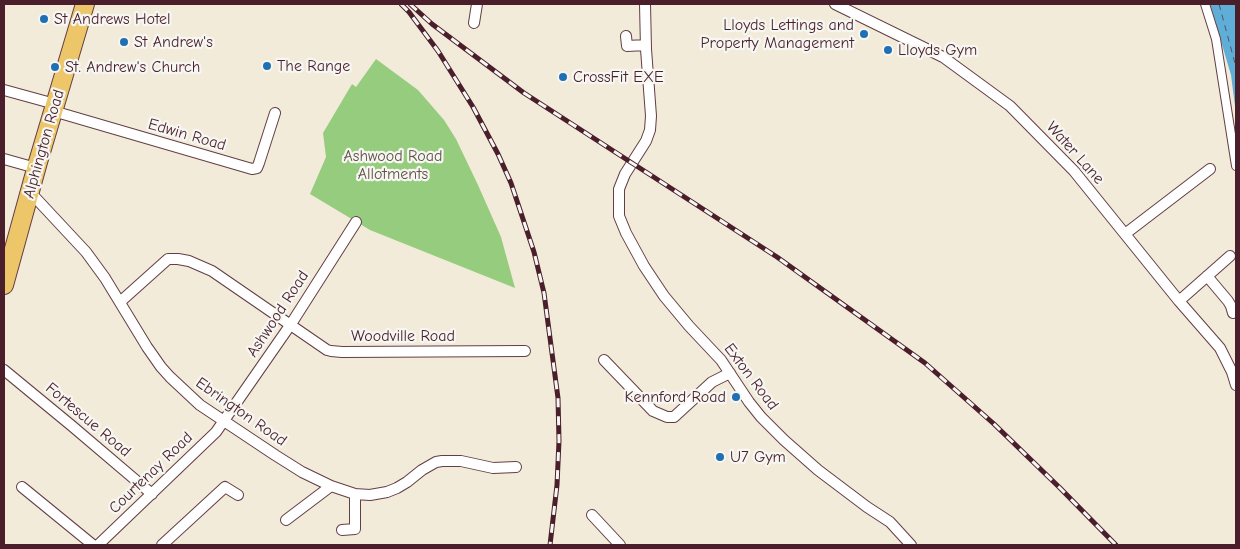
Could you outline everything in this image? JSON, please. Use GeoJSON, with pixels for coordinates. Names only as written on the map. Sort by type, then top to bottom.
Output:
{"type":"FeatureCollection","features":[{"type":"Feature","properties":{"kind":"highway","name":"Alphington Road"},"geometry":{"type":"LineString","coordinates":[[4,283],[85,4]]}},
{"type":"Feature","properties":{"kind":"street"},"geometry":{"type":"LineString","coordinates":[[474,23],[478,4]]}},
{"type":"Feature","properties":{"kind":"street"},"geometry":{"type":"LineString","coordinates":[[626,36],[626,46],[646,45],[645,4]]}},
{"type":"Feature","properties":{"kind":"street","name":"Water Lane"},"geometry":{"type":"LineString","coordinates":[[835,4],[943,57],[1010,106],[1074,171],[1179,301],[1220,348],[1236,385]]}},
{"type":"Feature","properties":{"kind":"street"},"geometry":{"type":"LineString","coordinates":[[1205,4],[1216,39],[1236,166]]}},
{"type":"Feature","properties":{"kind":"street","name":"Exton Road"},"geometry":{"type":"LineString","coordinates":[[646,45],[651,116],[650,130],[646,142],[619,189],[619,216],[626,233],[644,266],[664,296],[716,354],[761,418],[839,487],[890,522],[911,545]]}},
{"type":"Feature","properties":{"kind":"street"},"geometry":{"type":"LineString","coordinates":[[4,90],[54,108]]}},
{"type":"Feature","properties":{"kind":"street","name":"Edwin Road"},"geometry":{"type":"LineString","coordinates":[[54,108],[252,170],[257,168],[275,113]]}},
{"type":"Feature","properties":{"kind":"street"},"geometry":{"type":"LineString","coordinates":[[4,159],[36,168]]}},
{"type":"Feature","properties":{"kind":"street"},"geometry":{"type":"LineString","coordinates":[[1125,234],[1210,169]]}},
{"type":"Feature","properties":{"kind":"street","name":"Ebrington Road"},"geometry":{"type":"LineString","coordinates":[[30,192],[86,252],[105,278],[132,324],[161,367],[200,405],[302,472],[331,486],[355,494],[370,495],[397,488],[436,462],[461,461],[493,468],[516,467]]}},
{"type":"Feature","properties":{"kind":"street","name":"Ashwood Road"},"geometry":{"type":"LineString","coordinates":[[224,422],[291,324],[356,222]]}},
{"type":"Feature","properties":{"kind":"street"},"geometry":{"type":"LineString","coordinates":[[1179,301],[1230,256]]}},
{"type":"Feature","properties":{"kind":"street","name":"Woodville Road"},"geometry":{"type":"LineString","coordinates":[[120,302],[168,259],[178,259],[189,261],[212,271],[331,351],[525,351]]}},
{"type":"Feature","properties":{"kind":"street"},"geometry":{"type":"LineString","coordinates":[[1207,276],[1228,301],[1232,313]]}},
{"type":"Feature","properties":{"kind":"street"},"geometry":{"type":"LineString","coordinates":[[604,360],[653,410],[667,418],[674,417],[712,382],[730,373]]}},
{"type":"Feature","properties":{"kind":"street","name":"Fortescue Road"},"geometry":{"type":"LineString","coordinates":[[4,370],[152,494]]}},
{"type":"Feature","properties":{"kind":"street","name":"Courtenay Road"},"geometry":{"type":"LineString","coordinates":[[98,545],[216,432],[224,422]]}},
{"type":"Feature","properties":{"kind":"street"},"geometry":{"type":"LineString","coordinates":[[286,520],[331,486]]}},
{"type":"Feature","properties":{"kind":"street"},"geometry":{"type":"LineString","coordinates":[[22,487],[93,545]]}},
{"type":"Feature","properties":{"kind":"street"},"geometry":{"type":"LineString","coordinates":[[162,545],[225,487],[238,495]]}},
{"type":"Feature","properties":{"kind":"street"},"geometry":{"type":"LineString","coordinates":[[342,530],[355,529],[355,494]]}},
{"type":"Feature","properties":{"kind":"street"},"geometry":{"type":"LineString","coordinates":[[592,515],[620,545]]}},
{"type":"Feature","properties":{"kind":"green space","name":"Ashwood Road Allotments"},"geometry":{"type":"Polygon","coordinates":[[[376,59],[418,90],[444,120],[456,139],[501,237],[515,288],[370,230],[310,194],[326,157],[323,133],[352,84],[356,87],[376,59]]]}},
{"type":"Feature","properties":{"kind":"water"},"geometry":{"type":"Polygon","coordinates":[[[1210,4],[1236,4],[1236,114],[1231,75],[1210,4]]]}},
{"type":"Feature","properties":{"kind":"ferry route"},"geometry":{"type":"LineString","coordinates":[[1219,4],[1236,67]]}},
{"type":"Feature","properties":{"kind":"railway"},"geometry":{"type":"LineString","coordinates":[[401,4],[438,51],[473,107],[511,183],[534,252],[544,293],[558,398],[557,485],[550,545]]}},
{"type":"Feature","properties":{"kind":"railway"},"geometry":{"type":"LineString","coordinates":[[410,4],[432,24],[524,93],[777,257],[925,363],[994,424],[1116,545]]}},
{"type":"Feature","properties":{"kind":"place","name":"St Andrews Hotel"},"geometry":{"type":"Point","coordinates":[44,19]}},
{"type":"Feature","properties":{"kind":"place","name":"Lloyds Lettings and Property Management"},"geometry":{"type":"Point","coordinates":[864,34]}},
{"type":"Feature","properties":{"kind":"place","name":"St Andrew's"},"geometry":{"type":"Point","coordinates":[124,42]}},
{"type":"Feature","properties":{"kind":"place","name":"Lloyds Gym"},"geometry":{"type":"Point","coordinates":[888,50]}},
{"type":"Feature","properties":{"kind":"place","name":"The Range"},"geometry":{"type":"Point","coordinates":[267,66]}},
{"type":"Feature","properties":{"kind":"place","name":"St. Andrew's Church"},"geometry":{"type":"Point","coordinates":[55,67]}},
{"type":"Feature","properties":{"kind":"place","name":"CrossFit EXE"},"geometry":{"type":"Point","coordinates":[563,77]}},
{"type":"Feature","properties":{"kind":"place","name":"Kennford Road"},"geometry":{"type":"Point","coordinates":[736,397]}},
{"type":"Feature","properties":{"kind":"place","name":"U7 Gym"},"geometry":{"type":"Point","coordinates":[720,457]}}]}
